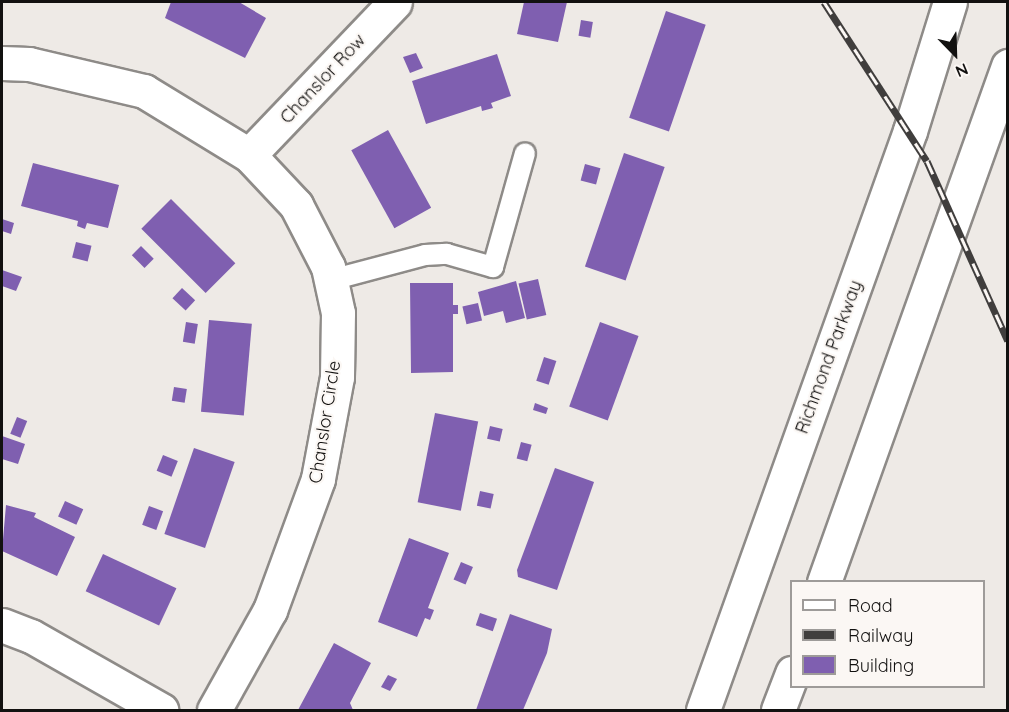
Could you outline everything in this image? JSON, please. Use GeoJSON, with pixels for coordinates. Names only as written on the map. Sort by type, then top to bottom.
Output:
{"type":"FeatureCollection","features":[{"type":"Feature","properties":{"kind":"main road","name":"Chanslor Row"},"geometry":{"type":"LineString","coordinates":[[249,155],[395,2]]}},
{"type":"Feature","properties":{"kind":"main road","name":"Richmond Parkway"},"geometry":{"type":"LineString","coordinates":[[703,711],[910,131],[950,2]]}},
{"type":"Feature","properties":{"kind":"main road","name":"Chanslor Circle"},"geometry":{"type":"LineString","coordinates":[[2,63],[29,64],[144,91],[249,155],[296,205],[331,280],[338,313],[337,377],[318,479],[270,610],[214,711]]}},
{"type":"Feature","properties":{"kind":"main road"},"geometry":{"type":"LineString","coordinates":[[825,580],[1008,66]]}},
{"type":"Feature","properties":{"kind":"main road"},"geometry":{"type":"LineString","coordinates":[[2,625],[31,636],[161,711]]}},
{"type":"Feature","properties":{"kind":"main road"},"geometry":{"type":"LineString","coordinates":[[778,711],[790,678]]}},
{"type":"Feature","properties":{"kind":"lane"},"geometry":{"type":"LineString","coordinates":[[331,280],[425,255],[447,254],[493,267],[525,153]]}},
{"type":"Feature","properties":{"kind":"building"},"geometry":{"type":"Polygon","coordinates":[[[171,2],[239,2],[266,18],[245,58],[165,18],[171,2]]]}},
{"type":"Feature","properties":{"kind":"building"},"geometry":{"type":"Polygon","coordinates":[[[524,2],[567,2],[558,42],[517,34],[524,2]]]}},
{"type":"Feature","properties":{"kind":"building"},"geometry":{"type":"Polygon","coordinates":[[[666,11],[706,25],[669,132],[629,118],[666,11]]]}},
{"type":"Feature","properties":{"kind":"building"},"geometry":{"type":"Polygon","coordinates":[[[581,20],[593,22],[590,38],[578,36],[581,20]]]}},
{"type":"Feature","properties":{"kind":"building"},"geometry":{"type":"Polygon","coordinates":[[[416,53],[423,68],[410,73],[403,57],[416,53]]]}},
{"type":"Feature","properties":{"kind":"building"},"geometry":{"type":"Polygon","coordinates":[[[497,54],[511,96],[491,103],[493,108],[482,111],[481,106],[426,124],[412,81],[497,54]]]}},
{"type":"Feature","properties":{"kind":"building"},"geometry":{"type":"Polygon","coordinates":[[[388,130],[431,208],[394,228],[351,150],[388,130]]]}},
{"type":"Feature","properties":{"kind":"building"},"geometry":{"type":"Polygon","coordinates":[[[624,153],[665,167],[626,280],[585,266],[624,153]]]}},
{"type":"Feature","properties":{"kind":"building"},"geometry":{"type":"Polygon","coordinates":[[[33,163],[119,185],[108,228],[87,223],[85,229],[77,226],[78,221],[21,206],[33,163]]]}},
{"type":"Feature","properties":{"kind":"building"},"geometry":{"type":"Polygon","coordinates":[[[585,164],[600,168],[596,185],[581,180],[585,164]]]}},
{"type":"Feature","properties":{"kind":"building"},"geometry":{"type":"Polygon","coordinates":[[[171,199],[235,263],[206,293],[141,229],[171,199]]]}},
{"type":"Feature","properties":{"kind":"building"},"geometry":{"type":"Polygon","coordinates":[[[2,219],[14,223],[11,234],[2,231],[2,219]]]}},
{"type":"Feature","properties":{"kind":"building"},"geometry":{"type":"Polygon","coordinates":[[[76,242],[92,246],[88,261],[72,258],[76,242]]]}},
{"type":"Feature","properties":{"kind":"building"},"geometry":{"type":"Polygon","coordinates":[[[141,246],[154,259],[145,268],[132,255],[141,246]]]}},
{"type":"Feature","properties":{"kind":"building"},"geometry":{"type":"Polygon","coordinates":[[[2,270],[22,277],[16,291],[2,286],[2,270]]]}},
{"type":"Feature","properties":{"kind":"building"},"geometry":{"type":"Polygon","coordinates":[[[538,279],[546,315],[527,320],[519,283],[538,279]]]}},
{"type":"Feature","properties":{"kind":"building"},"geometry":{"type":"Polygon","coordinates":[[[516,281],[525,318],[506,323],[503,311],[484,316],[478,292],[516,281]]]}},
{"type":"Feature","properties":{"kind":"building"},"geometry":{"type":"Polygon","coordinates":[[[410,283],[453,283],[453,305],[458,305],[458,314],[453,314],[453,372],[411,373],[410,283]]]}},
{"type":"Feature","properties":{"kind":"building"},"geometry":{"type":"Polygon","coordinates":[[[182,288],[195,300],[186,311],[172,298],[182,288]]]}},
{"type":"Feature","properties":{"kind":"building"},"geometry":{"type":"Polygon","coordinates":[[[478,303],[482,321],[466,324],[462,307],[478,303]]]}},
{"type":"Feature","properties":{"kind":"building"},"geometry":{"type":"Polygon","coordinates":[[[209,320],[252,324],[244,415],[201,412],[209,320]]]}},
{"type":"Feature","properties":{"kind":"building"},"geometry":{"type":"Polygon","coordinates":[[[186,322],[198,324],[195,344],[183,342],[186,322]]]}},
{"type":"Feature","properties":{"kind":"building"},"geometry":{"type":"Polygon","coordinates":[[[600,322],[639,336],[608,421],[569,407],[600,322]]]}},
{"type":"Feature","properties":{"kind":"building"},"geometry":{"type":"Polygon","coordinates":[[[544,357],[556,361],[549,385],[536,381],[544,357]]]}},
{"type":"Feature","properties":{"kind":"building"},"geometry":{"type":"Polygon","coordinates":[[[174,387],[187,389],[185,403],[172,401],[174,387]]]}},
{"type":"Feature","properties":{"kind":"building"},"geometry":{"type":"Polygon","coordinates":[[[535,403],[548,408],[546,414],[533,410],[535,403]]]}},
{"type":"Feature","properties":{"kind":"building"},"geometry":{"type":"Polygon","coordinates":[[[435,413],[478,421],[461,511],[418,502],[435,413]]]}},
{"type":"Feature","properties":{"kind":"building"},"geometry":{"type":"Polygon","coordinates":[[[17,417],[27,421],[20,438],[10,434],[17,417]]]}},
{"type":"Feature","properties":{"kind":"building"},"geometry":{"type":"Polygon","coordinates":[[[490,426],[503,429],[500,442],[487,439],[490,426]]]}},
{"type":"Feature","properties":{"kind":"building"},"geometry":{"type":"Polygon","coordinates":[[[2,436],[25,444],[18,464],[2,459],[2,436]]]}},
{"type":"Feature","properties":{"kind":"building"},"geometry":{"type":"Polygon","coordinates":[[[521,442],[532,445],[527,461],[517,458],[521,442]]]}},
{"type":"Feature","properties":{"kind":"building"},"geometry":{"type":"Polygon","coordinates":[[[194,448],[235,462],[205,548],[164,534],[194,448]]]}},
{"type":"Feature","properties":{"kind":"building"},"geometry":{"type":"Polygon","coordinates":[[[163,455],[178,461],[171,477],[157,471],[163,455]]]}},
{"type":"Feature","properties":{"kind":"building"},"geometry":{"type":"Polygon","coordinates":[[[555,468],[594,482],[557,590],[518,577],[517,570],[555,468]]]}},
{"type":"Feature","properties":{"kind":"building"},"geometry":{"type":"Polygon","coordinates":[[[480,491],[494,494],[491,509],[477,506],[480,491]]]}},
{"type":"Feature","properties":{"kind":"building"},"geometry":{"type":"Polygon","coordinates":[[[65,501],[83,509],[76,525],[58,517],[65,501]]]}},
{"type":"Feature","properties":{"kind":"building"},"geometry":{"type":"Polygon","coordinates":[[[6,505],[36,513],[34,517],[75,537],[57,576],[2,551],[6,505]]]}},
{"type":"Feature","properties":{"kind":"building"},"geometry":{"type":"Polygon","coordinates":[[[149,506],[163,511],[156,530],[142,525],[149,506]]]}},
{"type":"Feature","properties":{"kind":"building"},"geometry":{"type":"Polygon","coordinates":[[[409,538],[449,553],[428,608],[434,610],[430,620],[425,618],[417,637],[378,622],[409,538]]]}},
{"type":"Feature","properties":{"kind":"building"},"geometry":{"type":"Polygon","coordinates":[[[103,554],[176,588],[159,625],[86,591],[103,554]]]}},
{"type":"Feature","properties":{"kind":"building"},"geometry":{"type":"Polygon","coordinates":[[[461,562],[473,567],[466,585],[454,579],[461,562]]]}},
{"type":"Feature","properties":{"kind":"building"},"geometry":{"type":"Polygon","coordinates":[[[480,613],[497,619],[493,631],[476,625],[480,613]]]}},
{"type":"Feature","properties":{"kind":"building"},"geometry":{"type":"Polygon","coordinates":[[[510,614],[552,629],[547,653],[523,710],[476,710],[510,614]]]}},
{"type":"Feature","properties":{"kind":"building"},"geometry":{"type":"Polygon","coordinates":[[[334,643],[371,663],[350,703],[353,710],[298,710],[334,643]]]}},
{"type":"Feature","properties":{"kind":"building"},"geometry":{"type":"Polygon","coordinates":[[[388,675],[397,679],[390,691],[381,687],[388,675]]]}},
{"type":"Feature","properties":{"kind":"railway"},"geometry":{"type":"LineString","coordinates":[[824,2],[927,161],[1008,341]]}}]}
